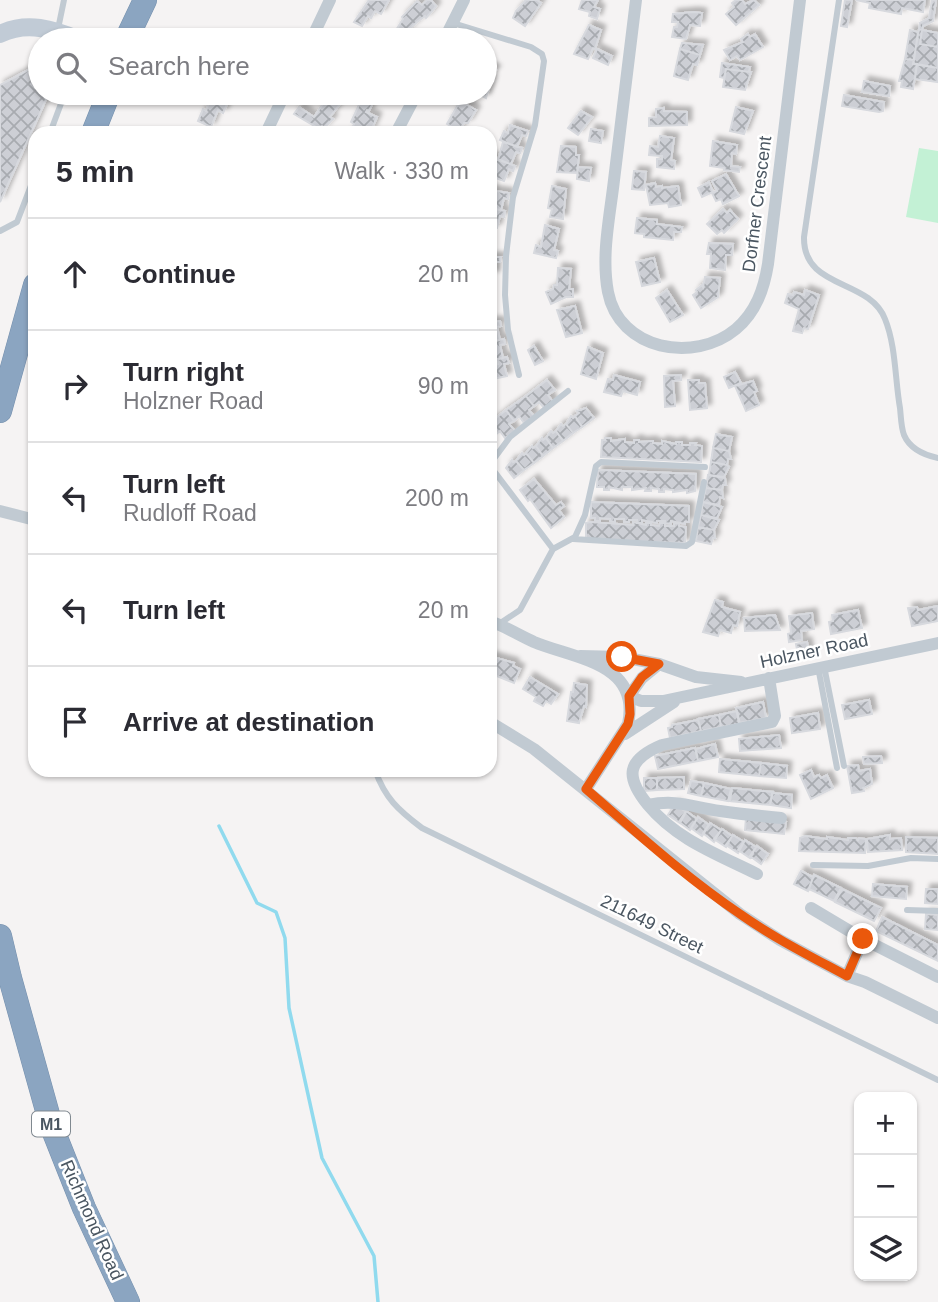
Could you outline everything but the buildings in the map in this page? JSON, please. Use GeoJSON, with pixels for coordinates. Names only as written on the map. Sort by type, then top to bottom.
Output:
{"type":"FeatureCollection","features":[{"type":"Feature","properties":{"kind":"highway"},"geometry":{"type":"LineString","coordinates":[[132,28],[145,0]]}},
{"type":"Feature","properties":{"kind":"highway"},"geometry":{"type":"LineString","coordinates":[[146,28],[159,0]]}},
{"type":"Feature","properties":{"kind":"highway"},"geometry":{"type":"LineString","coordinates":[[96,126],[104,105]]}},
{"type":"Feature","properties":{"kind":"highway"},"geometry":{"type":"LineString","coordinates":[[0,411],[28,310]]}},
{"type":"Feature","properties":{"kind":"highway","name":"Richmond Road"},"geometry":{"type":"LineString","coordinates":[[0,936],[9,978],[51,1125],[84,1208],[128,1302]]}},
{"type":"Feature","properties":{"kind":"street"},"geometry":{"type":"LineString","coordinates":[[317,28],[330,0]]}},
{"type":"Feature","properties":{"kind":"street"},"geometry":{"type":"LineString","coordinates":[[450,28],[464,0]]}},
{"type":"Feature","properties":{"kind":"street","name":"Dorfner Crescent"},"geometry":{"type":"LineString","coordinates":[[636,0],[606,246],[608,293],[616,315],[631,331],[647,341],[684,350],[717,341],[736,330],[750,315],[762,294],[768,264],[800,0]]}},
{"type":"Feature","properties":{"kind":"street"},"geometry":{"type":"LineString","coordinates":[[0,34],[27,27],[35,28]]}},
{"type":"Feature","properties":{"kind":"street"},"geometry":{"type":"LineString","coordinates":[[269,126],[279,105]]}},
{"type":"Feature","properties":{"kind":"street"},"geometry":{"type":"LineString","coordinates":[[400,126],[411,105]]}},
{"type":"Feature","properties":{"kind":"street"},"geometry":{"type":"LineString","coordinates":[[0,511],[28,518]]}},
{"type":"Feature","properties":{"kind":"street"},"geometry":{"type":"LineString","coordinates":[[497,624],[535,642],[580,656],[617,677],[624,685],[629,696],[628,724],[586,789]]}},
{"type":"Feature","properties":{"kind":"street","name":"Holzner Road"},"geometry":{"type":"LineString","coordinates":[[580,656],[604,655],[659,664],[696,677],[748,683],[938,643]]}},
{"type":"Feature","properties":{"kind":"street"},"geometry":{"type":"LineString","coordinates":[[629,696],[642,677],[659,664]]}},
{"type":"Feature","properties":{"kind":"street"},"geometry":{"type":"LineString","coordinates":[[757,874],[677,834],[661,821],[635,789],[633,768],[649,751],[662,745],[772,722],[775,716],[769,678]]}},
{"type":"Feature","properties":{"kind":"street"},"geometry":{"type":"LineString","coordinates":[[629,696],[645,701],[687,696],[748,683]]}},
{"type":"Feature","properties":{"kind":"street"},"geometry":{"type":"LineString","coordinates":[[621,736],[666,705],[687,696]]}},
{"type":"Feature","properties":{"kind":"street"},"geometry":{"type":"LineString","coordinates":[[497,726],[534,749],[586,789],[703,887],[740,914],[780,940],[847,976],[938,1018]]}},
{"type":"Feature","properties":{"kind":"street"},"geometry":{"type":"LineString","coordinates":[[648,805],[666,801],[680,802],[716,811],[781,818]]}},
{"type":"Feature","properties":{"kind":"street"},"geometry":{"type":"LineString","coordinates":[[811,908],[863,939],[938,977]]}},
{"type":"Feature","properties":{"kind":"street"},"geometry":{"type":"LineString","coordinates":[[847,976],[863,939]]}},
{"type":"Feature","properties":{"kind":"lane"},"geometry":{"type":"LineString","coordinates":[[59,28],[64,0]]}},
{"type":"Feature","properties":{"kind":"lane"},"geometry":{"type":"LineString","coordinates":[[839,0],[804,237],[805,253],[815,269],[880,308],[890,333],[905,436],[917,450],[938,458]]}},
{"type":"Feature","properties":{"kind":"lane"},"geometry":{"type":"LineString","coordinates":[[453,23],[469,28]]}},
{"type":"Feature","properties":{"kind":"lane"},"geometry":{"type":"LineString","coordinates":[[497,37],[537,49],[544,61],[535,125],[513,197],[508,233],[505,295],[508,330],[519,375]]}},
{"type":"Feature","properties":{"kind":"lane"},"geometry":{"type":"LineString","coordinates":[[53,126],[60,105]]}},
{"type":"Feature","properties":{"kind":"lane"},"geometry":{"type":"LineString","coordinates":[[0,231],[17,222],[28,193]]}},
{"type":"Feature","properties":{"kind":"lane"},"geometry":{"type":"LineString","coordinates":[[497,455],[510,437],[568,391]]}},
{"type":"Feature","properties":{"kind":"lane"},"geometry":{"type":"LineString","coordinates":[[573,539],[582,524],[596,466],[601,462],[705,467]]}},
{"type":"Feature","properties":{"kind":"lane"},"geometry":{"type":"LineString","coordinates":[[497,475],[553,549]]}},
{"type":"Feature","properties":{"kind":"lane"},"geometry":{"type":"LineString","coordinates":[[497,622],[520,610],[553,549],[573,539],[684,546],[690,544],[704,482]]}},
{"type":"Feature","properties":{"kind":"lane"},"geometry":{"type":"LineString","coordinates":[[821,667],[840,767]]}},
{"type":"Feature","properties":{"kind":"lane","name":"211649 Street"},"geometry":{"type":"LineString","coordinates":[[377,777],[382,790],[399,810],[422,828],[938,1080]]}},
{"type":"Feature","properties":{"kind":"lane"},"geometry":{"type":"LineString","coordinates":[[813,865],[868,866],[911,858],[938,859]]}},
{"type":"Feature","properties":{"kind":"lane"},"geometry":{"type":"LineString","coordinates":[[907,910],[938,911]]}},
{"type":"Feature","properties":{"kind":"green space"},"geometry":{"type":"Polygon","coordinates":[[[919,148],[938,151],[938,223],[906,217],[919,148]]]}},
{"type":"Feature","properties":{"kind":"waterway"},"geometry":{"type":"LineString","coordinates":[[219,826],[257,903],[276,912],[285,938],[289,1008],[322,1158],[374,1256],[378,1302]]}},
{"type":"Feature","properties":{"kind":"route"},"geometry":{"type":"LineString","coordinates":[[622,657],[659,664],[642,677],[629,696],[628,724],[586,789],[703,887],[780,940],[813,958],[847,976],[863,939]]}}]}
